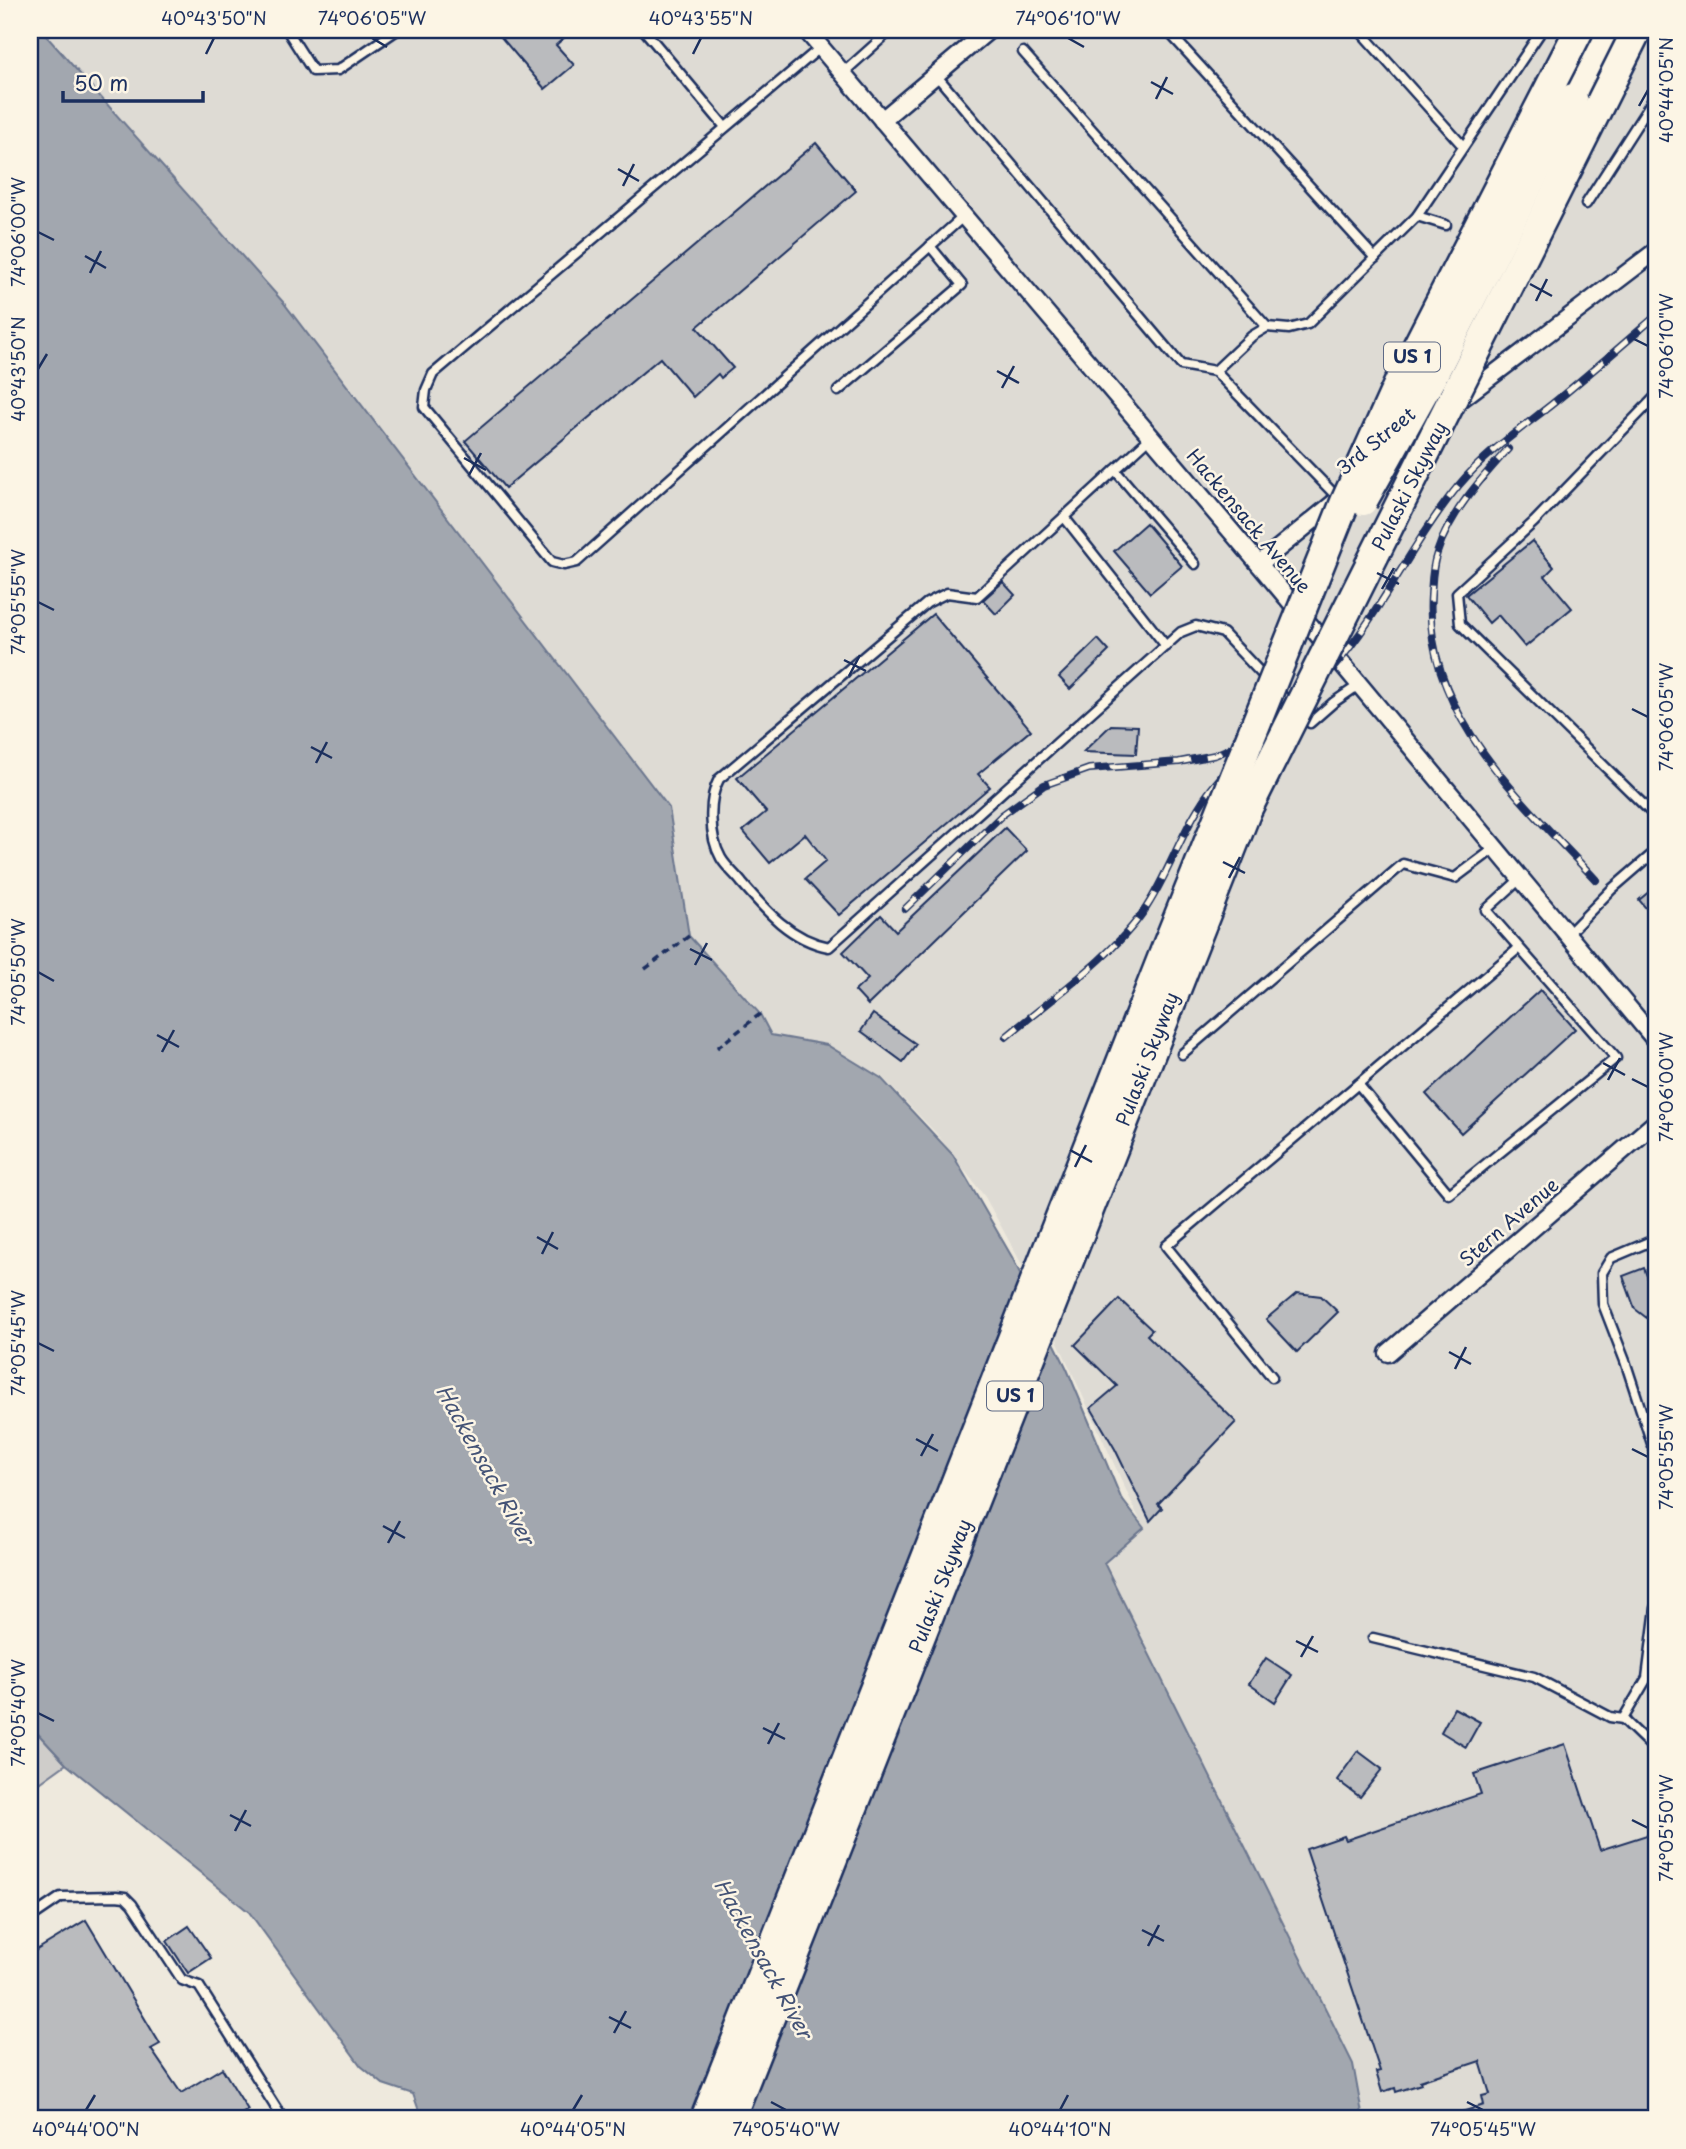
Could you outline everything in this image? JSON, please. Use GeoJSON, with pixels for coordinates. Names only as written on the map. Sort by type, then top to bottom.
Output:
{"type":"FeatureCollection","features":[{"type":"Feature","properties":{"kind":"highway","name":"Pulaski Skyway"},"geometry":{"type":"LineString","coordinates":[[705,2119],[1345,502],[1395,391],[1579,30]]}},
{"type":"Feature","properties":{"kind":"highway"},"geometry":{"type":"LineString","coordinates":[[1267,695],[1309,604],[1432,377],[1609,30]]}},
{"type":"Feature","properties":{"kind":"highway","name":"Pulaski Skyway"},"geometry":{"type":"LineString","coordinates":[[730,2119],[1247,810],[1637,30]]}},
{"type":"Feature","properties":{"kind":"highway"},"geometry":{"type":"LineString","coordinates":[[1312,678],[1348,568],[1432,377]]}},
{"type":"Feature","properties":{"kind":"street","name":"Hackensack Avenue"},"geometry":{"type":"LineString","coordinates":[[806,30],[1259,565],[1656,1041]]}},
{"type":"Feature","properties":{"kind":"street"},"geometry":{"type":"LineString","coordinates":[[882,120],[989,30]]}},
{"type":"Feature","properties":{"kind":"street","name":"3rd Street"},"geometry":{"type":"LineString","coordinates":[[1259,565],[1455,404],[1656,251]]}},
{"type":"Feature","properties":{"kind":"street","name":"Stern Avenue"},"geometry":{"type":"LineString","coordinates":[[1388,1353],[1656,1122]]}},
{"type":"Feature","properties":{"kind":"lane"},"geometry":{"type":"LineString","coordinates":[[287,30],[313,71],[338,70],[397,30]]}},
{"type":"Feature","properties":{"kind":"lane"},"geometry":{"type":"LineString","coordinates":[[644,30],[725,127]]}},
{"type":"Feature","properties":{"kind":"lane"},"geometry":{"type":"LineString","coordinates":[[843,73],[891,30]]}},
{"type":"Feature","properties":{"kind":"lane"},"geometry":{"type":"LineString","coordinates":[[1167,30],[1375,258]]}},
{"type":"Feature","properties":{"kind":"lane"},"geometry":{"type":"LineString","coordinates":[[1359,30],[1463,146]]}},
{"type":"Feature","properties":{"kind":"lane"},"geometry":{"type":"LineString","coordinates":[[1215,371],[1252,336],[1267,327],[1289,329],[1308,324],[1417,216],[1542,30]]}},
{"type":"Feature","properties":{"kind":"lane"},"geometry":{"type":"LineString","coordinates":[[821,47],[433,374],[426,390],[424,407],[552,562],[564,565],[577,562],[964,216]]}},
{"type":"Feature","properties":{"kind":"lane"},"geometry":{"type":"LineString","coordinates":[[1023,52],[1267,327]]}},
{"type":"Feature","properties":{"kind":"lane"},"geometry":{"type":"LineString","coordinates":[[936,75],[1181,365],[1215,371],[1339,499]]}},
{"type":"Feature","properties":{"kind":"lane"},"geometry":{"type":"LineString","coordinates":[[1586,204],[1656,95]]}},
{"type":"Feature","properties":{"kind":"lane"},"geometry":{"type":"LineString","coordinates":[[1417,216],[1446,225]]}},
{"type":"Feature","properties":{"kind":"lane"},"geometry":{"type":"LineString","coordinates":[[838,391],[962,285],[930,246]]}},
{"type":"Feature","properties":{"kind":"lane"},"geometry":{"type":"LineString","coordinates":[[1656,396],[1534,522],[1457,593],[1460,624],[1656,817]]}},
{"type":"Feature","properties":{"kind":"lane"},"geometry":{"type":"LineString","coordinates":[[1151,437],[977,597],[947,593],[927,603],[719,779],[712,791],[710,811],[720,858],[769,915],[810,943],[829,947],[1181,632],[1196,626],[1223,634],[1310,723],[1359,685]]}},
{"type":"Feature","properties":{"kind":"lane"},"geometry":{"type":"LineString","coordinates":[[1115,470],[1195,564]]}},
{"type":"Feature","properties":{"kind":"lane"},"geometry":{"type":"LineString","coordinates":[[1064,517],[1166,646]]}},
{"type":"Feature","properties":{"kind":"lane"},"geometry":{"type":"LineString","coordinates":[[1182,1054],[1403,864],[1455,878],[1494,848]]}},
{"type":"Feature","properties":{"kind":"lane"},"geometry":{"type":"LineString","coordinates":[[1567,935],[1656,851]]}},
{"type":"Feature","properties":{"kind":"lane"},"geometry":{"type":"LineString","coordinates":[[1358,1084],[1449,1194],[1616,1058],[1486,909],[1520,879]]}},
{"type":"Feature","properties":{"kind":"lane"},"geometry":{"type":"LineString","coordinates":[[1272,1377],[1166,1246],[1519,948]]}},
{"type":"Feature","properties":{"kind":"lane"},"geometry":{"type":"LineString","coordinates":[[1656,1239],[1611,1258],[1602,1273],[1603,1304],[1656,1456]]}},
{"type":"Feature","properties":{"kind":"lane"},"geometry":{"type":"LineString","coordinates":[[1623,1719],[1647,1678],[1656,1608]]}},
{"type":"Feature","properties":{"kind":"lane"},"geometry":{"type":"LineString","coordinates":[[1373,1638],[1534,1678],[1610,1717],[1623,1719],[1656,1751]]}},
{"type":"Feature","properties":{"kind":"lane"},"geometry":{"type":"LineString","coordinates":[[30,1918],[61,1897],[125,1898],[181,1980],[199,1986],[283,2119]]}},
{"type":"Feature","properties":{"kind":"path"},"geometry":{"type":"LineString","coordinates":[[645,969],[689,936]]}},
{"type":"Feature","properties":{"kind":"path"},"geometry":{"type":"LineString","coordinates":[[718,1048],[760,1014]]}},
{"type":"Feature","properties":{"kind":"shaded area"},"geometry":{"type":"Polygon","coordinates":[[[41,30],[1656,30],[1656,2119],[1363,2119],[1353,2064],[1104,1563],[1143,1527],[1025,1270],[985,1197],[936,1133],[882,1077],[829,1046],[770,1036],[760,1014],[686,933],[670,812],[283,302],[41,30]]]}},
{"type":"Feature","properties":{"kind":"shaded area"},"geometry":{"type":"Polygon","coordinates":[[[30,1725],[66,1764],[30,1790],[30,1725]]]}},
{"type":"Feature","properties":{"kind":"water","name":"Hackensack River"},"geometry":{"type":"Polygon","coordinates":[[[30,30],[41,30],[283,302],[669,808],[689,936],[760,1014],[771,1035],[827,1045],[881,1078],[953,1155],[1012,1257],[1067,1369],[1121,1498],[1144,1528],[1104,1563],[1353,2064],[1363,2119],[422,2119],[413,2094],[383,2084],[361,2066],[249,1912],[66,1764],[30,1725],[30,30]]]}},
{"type":"Feature","properties":{"kind":"building"},"geometry":{"type":"Polygon","coordinates":[[[495,30],[573,30],[556,45],[574,65],[545,89],[495,30]]]}},
{"type":"Feature","properties":{"kind":"building"},"geometry":{"type":"Polygon","coordinates":[[[816,143],[856,191],[697,327],[733,368],[721,378],[718,374],[693,397],[660,358],[505,488],[465,441],[816,143]]]}},
{"type":"Feature","properties":{"kind":"building"},"geometry":{"type":"Polygon","coordinates":[[[1146,523],[1182,566],[1150,593],[1114,551],[1146,523]]]}},
{"type":"Feature","properties":{"kind":"building"},"geometry":{"type":"Polygon","coordinates":[[[1532,541],[1554,567],[1545,576],[1572,608],[1525,647],[1498,615],[1489,623],[1466,595],[1532,541]]]}},
{"type":"Feature","properties":{"kind":"building"},"geometry":{"type":"Polygon","coordinates":[[[1003,582],[1015,595],[996,614],[983,600],[1003,582]]]}},
{"type":"Feature","properties":{"kind":"building"},"geometry":{"type":"Polygon","coordinates":[[[933,614],[1031,730],[978,774],[990,787],[839,915],[805,879],[826,861],[805,834],[770,863],[743,831],[766,812],[737,778],[933,614]]]}},
{"type":"Feature","properties":{"kind":"building"},"geometry":{"type":"Polygon","coordinates":[[[1098,639],[1109,651],[1070,689],[1059,677],[1098,639]]]}},
{"type":"Feature","properties":{"kind":"building"},"geometry":{"type":"Polygon","coordinates":[[[1111,725],[1138,726],[1136,754],[1083,752],[1111,725]]]}},
{"type":"Feature","properties":{"kind":"building"},"geometry":{"type":"Polygon","coordinates":[[[1005,828],[1027,851],[868,1005],[855,991],[868,979],[843,952],[881,915],[896,931],[1005,828]]]}},
{"type":"Feature","properties":{"kind":"building"},"geometry":{"type":"Polygon","coordinates":[[[1656,886],[1656,920],[1639,900],[1656,886]]]}},
{"type":"Feature","properties":{"kind":"building"},"geometry":{"type":"Polygon","coordinates":[[[1540,990],[1575,1029],[1461,1133],[1426,1094],[1540,990]]]}},
{"type":"Feature","properties":{"kind":"building"},"geometry":{"type":"Polygon","coordinates":[[[873,1014],[916,1044],[903,1062],[861,1031],[873,1014]]]}},
{"type":"Feature","properties":{"kind":"building"},"geometry":{"type":"Polygon","coordinates":[[[1644,1268],[1656,1301],[1652,1322],[1635,1309],[1623,1276],[1644,1268]]]}},
{"type":"Feature","properties":{"kind":"building"},"geometry":{"type":"Polygon","coordinates":[[[1297,1293],[1321,1296],[1338,1312],[1297,1352],[1266,1319],[1297,1293]]]}},
{"type":"Feature","properties":{"kind":"building"},"geometry":{"type":"Polygon","coordinates":[[[1119,1299],[1152,1330],[1147,1335],[1236,1422],[1158,1504],[1162,1508],[1150,1521],[1115,1449],[1091,1408],[1117,1386],[1075,1345],[1119,1299]]]}},
{"type":"Feature","properties":{"kind":"building"},"geometry":{"type":"Polygon","coordinates":[[[1266,1658],[1292,1675],[1275,1702],[1249,1684],[1266,1658]]]}},
{"type":"Feature","properties":{"kind":"building"},"geometry":{"type":"Polygon","coordinates":[[[1454,1708],[1480,1722],[1466,1747],[1441,1732],[1454,1708]]]}},
{"type":"Feature","properties":{"kind":"building"},"geometry":{"type":"Polygon","coordinates":[[[1565,1744],[1600,1850],[1656,1832],[1656,2119],[1449,2119],[1449,2116],[1484,2105],[1482,2096],[1490,2094],[1480,2061],[1396,2092],[1395,2088],[1382,2092],[1376,2072],[1380,2071],[1306,1849],[1344,1836],[1346,1840],[1481,1794],[1474,1774],[1565,1744]]]}},
{"type":"Feature","properties":{"kind":"building"},"geometry":{"type":"Polygon","coordinates":[[[1358,1751],[1382,1769],[1360,1797],[1337,1780],[1358,1751]]]}},
{"type":"Feature","properties":{"kind":"building"},"geometry":{"type":"Polygon","coordinates":[[[86,1920],[160,2044],[151,2049],[181,2093],[222,2068],[248,2110],[233,2119],[30,2119],[30,1954],[86,1920]]]}},
{"type":"Feature","properties":{"kind":"building"},"geometry":{"type":"Polygon","coordinates":[[[189,1926],[211,1958],[188,1973],[167,1941],[189,1926]]]}},
{"type":"Feature","properties":{"kind":"railway"},"geometry":{"type":"LineString","coordinates":[[1006,1037],[1100,960],[1133,926],[1155,893],[1205,797],[1244,753],[1304,697],[1351,646],[1426,530],[1459,485],[1503,443],[1656,316]]}},
{"type":"Feature","properties":{"kind":"railway"},"geometry":{"type":"LineString","coordinates":[[1508,449],[1467,498],[1442,539],[1432,574],[1433,638],[1443,678],[1460,716],[1483,752],[1509,786],[1596,880]]}},
{"type":"Feature","properties":{"kind":"railway"},"geometry":{"type":"LineString","coordinates":[[905,909],[1002,815],[1044,785],[1089,769],[1179,762],[1215,755],[1252,739]]}}]}
